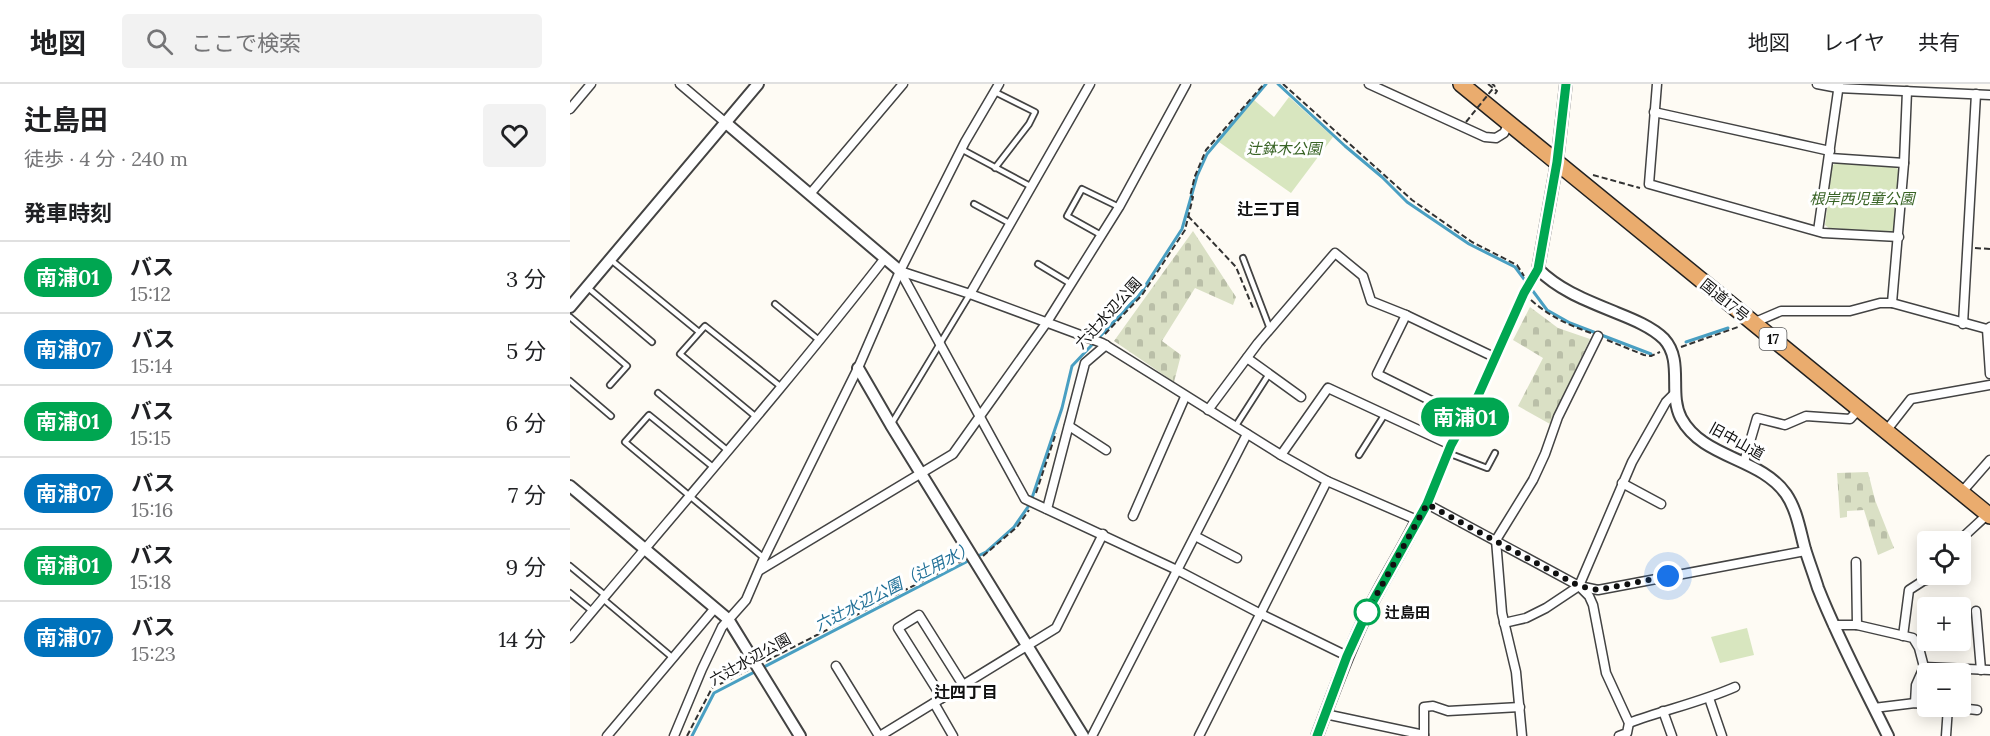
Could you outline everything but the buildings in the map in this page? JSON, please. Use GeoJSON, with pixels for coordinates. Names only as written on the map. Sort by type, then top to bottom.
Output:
{"type":"FeatureCollection","features":[{"type":"Feature","properties":{"kind":"highway","name":"国道17号"},"geometry":{"type":"LineString","coordinates":[[1461,84],[1557,162],[1747,324],[1859,409],[1989,515]]}},
{"type":"Feature","properties":{"kind":"street"},"geometry":{"type":"LineString","coordinates":[[570,109],[591,84]]}},
{"type":"Feature","properties":{"kind":"street"},"geometry":{"type":"LineString","coordinates":[[680,84],[900,271],[1025,499],[1177,570],[1347,656]]}},
{"type":"Feature","properties":{"kind":"street"},"geometry":{"type":"LineString","coordinates":[[570,307],[574,294],[587,287],[758,84]]}},
{"type":"Feature","properties":{"kind":"street"},"geometry":{"type":"LineString","coordinates":[[810,194],[903,84]]}},
{"type":"Feature","properties":{"kind":"street"},"geometry":{"type":"LineString","coordinates":[[970,294],[1090,84]]}},
{"type":"Feature","properties":{"kind":"street"},"geometry":{"type":"LineString","coordinates":[[759,570],[953,454],[1047,322],[1071,284],[1119,207],[1186,84]]}},
{"type":"Feature","properties":{"kind":"street"},"geometry":{"type":"LineString","coordinates":[[1369,84],[1485,137],[1496,138],[1504,133],[1509,123]]}},
{"type":"Feature","properties":{"kind":"street"},"geometry":{"type":"LineString","coordinates":[[1317,736],[1347,656],[1368,610],[1427,504],[1464,417],[1478,396],[1524,293],[1538,269],[1557,162],[1566,84]]}},
{"type":"Feature","properties":{"kind":"street"},"geometry":{"type":"LineString","coordinates":[[1657,84],[1649,184],[1818,231],[1899,237]]}},
{"type":"Feature","properties":{"kind":"street"},"geometry":{"type":"LineString","coordinates":[[1817,84],[1990,95]]}},
{"type":"Feature","properties":{"kind":"street"},"geometry":{"type":"LineString","coordinates":[[1818,231],[1838,86]]}},
{"type":"Feature","properties":{"kind":"street"},"geometry":{"type":"LineString","coordinates":[[674,736],[722,627],[746,600],[764,558],[858,368],[900,271],[961,149],[997,88]]}},
{"type":"Feature","properties":{"kind":"street"},"geometry":{"type":"LineString","coordinates":[[1892,303],[1899,237],[1907,91]]}},
{"type":"Feature","properties":{"kind":"street"},"geometry":{"type":"LineString","coordinates":[[1963,324],[1976,94]]}},
{"type":"Feature","properties":{"kind":"street"},"geometry":{"type":"LineString","coordinates":[[1654,112],[1830,154],[1904,163]]}},
{"type":"Feature","properties":{"kind":"street"},"geometry":{"type":"LineString","coordinates":[[1208,410],[1270,329],[1335,254],[1364,276],[1371,301],[1494,357]]}},
{"type":"Feature","properties":{"kind":"street"},"geometry":{"type":"LineString","coordinates":[[570,638],[820,341],[885,258]]}},
{"type":"Feature","properties":{"kind":"street"},"geometry":{"type":"LineString","coordinates":[[1538,269],[1558,286],[1651,329],[1663,338],[1670,348]]}},
{"type":"Feature","properties":{"kind":"street"},"geometry":{"type":"LineString","coordinates":[[900,271],[970,294],[1102,343],[1185,397],[1327,481],[1417,520]]}},
{"type":"Feature","properties":{"kind":"street"},"geometry":{"type":"LineString","coordinates":[[1747,324],[1781,311],[1850,311],[1880,303],[1892,303],[1989,331],[1990,374]]}},
{"type":"Feature","properties":{"kind":"street"},"geometry":{"type":"LineString","coordinates":[[1406,315],[1377,374],[1464,417]]}},
{"type":"Feature","properties":{"kind":"street"},"geometry":{"type":"LineString","coordinates":[[1522,736],[1516,672],[1504,623],[1497,571],[1496,540],[1533,480],[1558,417],[1598,336]]}},
{"type":"Feature","properties":{"kind":"street"},"geometry":{"type":"LineString","coordinates":[[1047,509],[1085,363],[1102,343]]}},
{"type":"Feature","properties":{"kind":"street","name":"旧中山道"},"geometry":{"type":"LineString","coordinates":[[1670,348],[1676,373],[1675,393],[1682,418],[1695,435],[1719,451],[1767,475],[1786,495],[1792,506],[1805,551],[1833,625],[1888,736]]}},
{"type":"Feature","properties":{"kind":"street"},"geometry":{"type":"LineString","coordinates":[[1247,358],[1301,397]]}},
{"type":"Feature","properties":{"kind":"street"},"geometry":{"type":"LineString","coordinates":[[858,368],[1083,736]]}},
{"type":"Feature","properties":{"kind":"street"},"geometry":{"type":"LineString","coordinates":[[1886,431],[1911,399],[1990,385]]}},
{"type":"Feature","properties":{"kind":"street"},"geometry":{"type":"LineString","coordinates":[[1281,455],[1328,388],[1385,414],[1449,449]]}},
{"type":"Feature","properties":{"kind":"street"},"geometry":{"type":"LineString","coordinates":[[1504,623],[1526,618],[1579,586],[1622,483],[1666,402],[1675,393]]}},
{"type":"Feature","properties":{"kind":"street"},"geometry":{"type":"LineString","coordinates":[[1133,516],[1185,397]]}},
{"type":"Feature","properties":{"kind":"street"},"geometry":{"type":"LineString","coordinates":[[1744,462],[1757,418],[1785,425],[1806,416],[1850,418],[1859,409]]}},
{"type":"Feature","properties":{"kind":"street"},"geometry":{"type":"LineString","coordinates":[[1069,426],[1106,450]]}},
{"type":"Feature","properties":{"kind":"street"},"geometry":{"type":"LineString","coordinates":[[1092,736],[1247,434]]}},
{"type":"Feature","properties":{"kind":"street"},"geometry":{"type":"LineString","coordinates":[[1962,493],[1990,460]]}},
{"type":"Feature","properties":{"kind":"street"},"geometry":{"type":"LineString","coordinates":[[1199,736],[1327,481]]}},
{"type":"Feature","properties":{"kind":"street"},"geometry":{"type":"LineString","coordinates":[[1622,483],[1661,504]]}},
{"type":"Feature","properties":{"kind":"street"},"geometry":{"type":"LineString","coordinates":[[570,486],[728,619],[800,736]]}},
{"type":"Feature","properties":{"kind":"street"},"geometry":{"type":"LineString","coordinates":[[1427,504],[1579,586],[1589,596],[1593,605],[1605,673],[1629,723],[1628,733],[1619,736]]}},
{"type":"Feature","properties":{"kind":"street"},"geometry":{"type":"LineString","coordinates":[[1970,531],[1989,515]]}},
{"type":"Feature","properties":{"kind":"street"},"geometry":{"type":"LineString","coordinates":[[836,666],[882,735],[1056,628],[1103,534]]}},
{"type":"Feature","properties":{"kind":"street"},"geometry":{"type":"LineString","coordinates":[[1195,536],[1237,558]]}},
{"type":"Feature","properties":{"kind":"street"},"geometry":{"type":"LineString","coordinates":[[1579,586],[1598,590],[1805,551]]}},
{"type":"Feature","properties":{"kind":"street"},"geometry":{"type":"LineString","coordinates":[[1856,562],[1857,625]]}},
{"type":"Feature","properties":{"kind":"street"},"geometry":{"type":"LineString","coordinates":[[1903,636],[1909,590],[1917,585]]}},
{"type":"Feature","properties":{"kind":"street"},"geometry":{"type":"LineString","coordinates":[[606,736],[715,608]]}},
{"type":"Feature","properties":{"kind":"street"},"geometry":{"type":"LineString","coordinates":[[1976,611],[1985,670]]}},
{"type":"Feature","properties":{"kind":"street"},"geometry":{"type":"LineString","coordinates":[[942,698],[898,628],[919,615],[963,685]]}},
{"type":"Feature","properties":{"kind":"street"},"geometry":{"type":"LineString","coordinates":[[1833,625],[1857,625],[1913,638],[1923,663]]}},
{"type":"Feature","properties":{"kind":"street"},"geometry":{"type":"LineString","coordinates":[[1874,708],[1916,703],[1917,684]]}},
{"type":"Feature","properties":{"kind":"street"},"geometry":{"type":"LineString","coordinates":[[1629,723],[1709,698],[1735,687]]}},
{"type":"Feature","properties":{"kind":"street"},"geometry":{"type":"LineString","coordinates":[[1709,698],[1722,736]]}},
{"type":"Feature","properties":{"kind":"street"},"geometry":{"type":"LineString","coordinates":[[933,703],[953,736]]}},
{"type":"Feature","properties":{"kind":"street"},"geometry":{"type":"LineString","coordinates":[[1325,714],[1424,735],[1424,707],[1433,706],[1448,711],[1520,707]]}},
{"type":"Feature","properties":{"kind":"street"},"geometry":{"type":"LineString","coordinates":[[1971,709],[1977,710]]}},
{"type":"Feature","properties":{"kind":"street"},"geometry":{"type":"LineString","coordinates":[[1663,711],[1672,736]]}},
{"type":"Feature","properties":{"kind":"street"},"geometry":{"type":"LineString","coordinates":[[1946,736],[1947,717]]}},
{"type":"Feature","properties":{"kind":"street"},"geometry":{"type":"LineString","coordinates":[[1883,736],[1888,736]]}},
{"type":"Feature","properties":{"kind":"lane"},"geometry":{"type":"LineString","coordinates":[[995,168],[1029,124],[1035,112],[997,88]]}},
{"type":"Feature","properties":{"kind":"lane"},"geometry":{"type":"LineString","coordinates":[[961,149],[1030,186]]}},
{"type":"Feature","properties":{"kind":"lane"},"geometry":{"type":"LineString","coordinates":[[1101,235],[1066,216],[1082,189],[1119,207]]}},
{"type":"Feature","properties":{"kind":"lane"},"geometry":{"type":"LineString","coordinates":[[975,204],[1009,223]]}},
{"type":"Feature","properties":{"kind":"lane"},"geometry":{"type":"LineString","coordinates":[[1243,258],[1270,329]]}},
{"type":"Feature","properties":{"kind":"lane"},"geometry":{"type":"LineString","coordinates":[[610,260],[699,332]]}},
{"type":"Feature","properties":{"kind":"lane"},"geometry":{"type":"LineString","coordinates":[[1038,264],[1071,284]]}},
{"type":"Feature","properties":{"kind":"lane"},"geometry":{"type":"LineString","coordinates":[[587,287],[652,342]]}},
{"type":"Feature","properties":{"kind":"lane"},"geometry":{"type":"LineString","coordinates":[[891,424],[970,294]]}},
{"type":"Feature","properties":{"kind":"lane"},"geometry":{"type":"LineString","coordinates":[[776,304],[820,341]]}},
{"type":"Feature","properties":{"kind":"lane"},"geometry":{"type":"LineString","coordinates":[[570,317],[627,366],[610,385]]}},
{"type":"Feature","properties":{"kind":"lane"},"geometry":{"type":"LineString","coordinates":[[755,416],[680,354],[705,326],[780,387]]}},
{"type":"Feature","properties":{"kind":"lane"},"geometry":{"type":"LineString","coordinates":[[1235,427],[1269,374]]}},
{"type":"Feature","properties":{"kind":"lane"},"geometry":{"type":"LineString","coordinates":[[570,381],[611,416]]}},
{"type":"Feature","properties":{"kind":"lane"},"geometry":{"type":"LineString","coordinates":[[658,393],[727,450]]}},
{"type":"Feature","properties":{"kind":"lane"},"geometry":{"type":"LineString","coordinates":[[1359,455],[1385,414]]}},
{"type":"Feature","properties":{"kind":"lane"},"geometry":{"type":"LineString","coordinates":[[713,467],[648,415],[625,442],[764,558]]}},
{"type":"Feature","properties":{"kind":"lane"},"geometry":{"type":"LineString","coordinates":[[1449,449],[1487,468],[1495,453]]}},
{"type":"Feature","properties":{"kind":"lane"},"geometry":{"type":"LineString","coordinates":[[570,566],[673,658]]}},
{"type":"Feature","properties":{"kind":"lane"},"geometry":{"type":"LineString","coordinates":[[570,593],[592,611]]}},
{"type":"Feature","properties":{"kind":"path","name":"六辻水辺公園"},"geometry":{"type":"LineString","coordinates":[[1102,343],[1142,295],[1185,230],[1193,197],[1190,196],[1195,176],[1206,150],[1264,84]]}},
{"type":"Feature","properties":{"kind":"path"},"geometry":{"type":"LineString","coordinates":[[1283,84],[1412,200],[1472,242],[1517,265],[1529,283]]}},
{"type":"Feature","properties":{"kind":"path"},"geometry":{"type":"LineString","coordinates":[[1488,84],[1497,91],[1492,97]]}},
{"type":"Feature","properties":{"kind":"path"},"geometry":{"type":"LineString","coordinates":[[1466,122],[1493,86]]}},
{"type":"Feature","properties":{"kind":"path"},"geometry":{"type":"LineString","coordinates":[[1584,173],[1648,190]]}},
{"type":"Feature","properties":{"kind":"path"},"geometry":{"type":"LineString","coordinates":[[1188,216],[1236,267],[1256,316]]}},
{"type":"Feature","properties":{"kind":"path"},"geometry":{"type":"LineString","coordinates":[[1969,248],[1990,249]]}},
{"type":"Feature","properties":{"kind":"path"},"geometry":{"type":"LineString","coordinates":[[1524,293],[1545,313],[1573,327],[1650,356],[1679,344],[1681,347],[1747,324]]}},
{"type":"Feature","properties":{"kind":"path","name":"六辻水辺公園"},"geometry":{"type":"LineString","coordinates":[[687,736],[712,688],[973,558],[988,554],[1017,528],[1033,502],[1057,431]]}},
{"type":"Feature","properties":{"kind":"green space","name":"辻鉢木公園"},"geometry":{"type":"Polygon","coordinates":[[[1289,97],[1333,137],[1291,193],[1219,142],[1254,100],[1274,117],[1289,97]]]}},
{"type":"Feature","properties":{"kind":"green space","name":"根岸西児童公園"},"geometry":{"type":"Polygon","coordinates":[[[1836,163],[1896,167],[1899,171],[1895,228],[1892,232],[1829,228],[1825,225],[1832,166],[1836,163]]]}},
{"type":"Feature","properties":{"kind":"green space"},"geometry":{"type":"Polygon","coordinates":[[[1193,231],[1236,297],[1233,305],[1195,288],[1162,341],[1181,355],[1174,382],[1114,341],[1193,231]]]}},
{"type":"Feature","properties":{"kind":"green space"},"geometry":{"type":"Polygon","coordinates":[[[1530,307],[1558,328],[1590,339],[1550,424],[1518,406],[1543,358],[1513,340],[1530,307]]]}},
{"type":"Feature","properties":{"kind":"green space"},"geometry":{"type":"Polygon","coordinates":[[[1868,472],[1875,500],[1894,548],[1878,555],[1864,510],[1847,511],[1847,517],[1840,518],[1837,473],[1868,472]]]}},
{"type":"Feature","properties":{"kind":"green space"},"geometry":{"type":"Polygon","coordinates":[[[1747,628],[1754,655],[1720,663],[1711,637],[1747,628]]]}},
{"type":"Feature","properties":{"kind":"waterway","name":"六辻水辺公園（辻用水）"},"geometry":{"type":"LineString","coordinates":[[976,557],[986,552],[1014,527],[1030,504],[1062,408],[1072,366],[1140,294],[1182,229],[1197,176],[1207,154],[1266,84]]}},
{"type":"Feature","properties":{"kind":"waterway","name":"六辻水辺公園（辻用水）"},"geometry":{"type":"LineString","coordinates":[[1278,84],[1407,202],[1469,244],[1515,267],[1547,310],[1570,323],[1651,354]]}},
{"type":"Feature","properties":{"kind":"waterway","name":"六辻水辺公園（辻用水）"},"geometry":{"type":"LineString","coordinates":[[1686,342],[1728,328]]}},
{"type":"Feature","properties":{"kind":"waterway","name":"六辻水辺公園（辻用水）"},"geometry":{"type":"LineString","coordinates":[[692,736],[714,693],[970,560]]}},
{"type":"Feature","properties":{"kind":"bus line","name":"南浦01"},"geometry":{"type":"LineString","coordinates":[[1317,736],[1347,656],[1368,610],[1427,504],[1464,417],[1478,396],[1524,293],[1538,269],[1557,162],[1566,84]]}},
{"type":"Feature","properties":{"kind":"place","name":"辻島田"},"geometry":{"type":"Point","coordinates":[1367,612]}},
{"type":"Feature","properties":{"kind":"district","name":"辻三丁目"},"geometry":{"type":"Point","coordinates":[1269,209]}},
{"type":"Feature","properties":{"kind":"district","name":"辻四丁目"},"geometry":{"type":"Point","coordinates":[966,692]}},
{"type":"Feature","properties":{"kind":"route"},"geometry":{"type":"LineString","coordinates":[[1367,612],[1427,504],[1579,586],[1598,590],[1668,576]]}}]}
